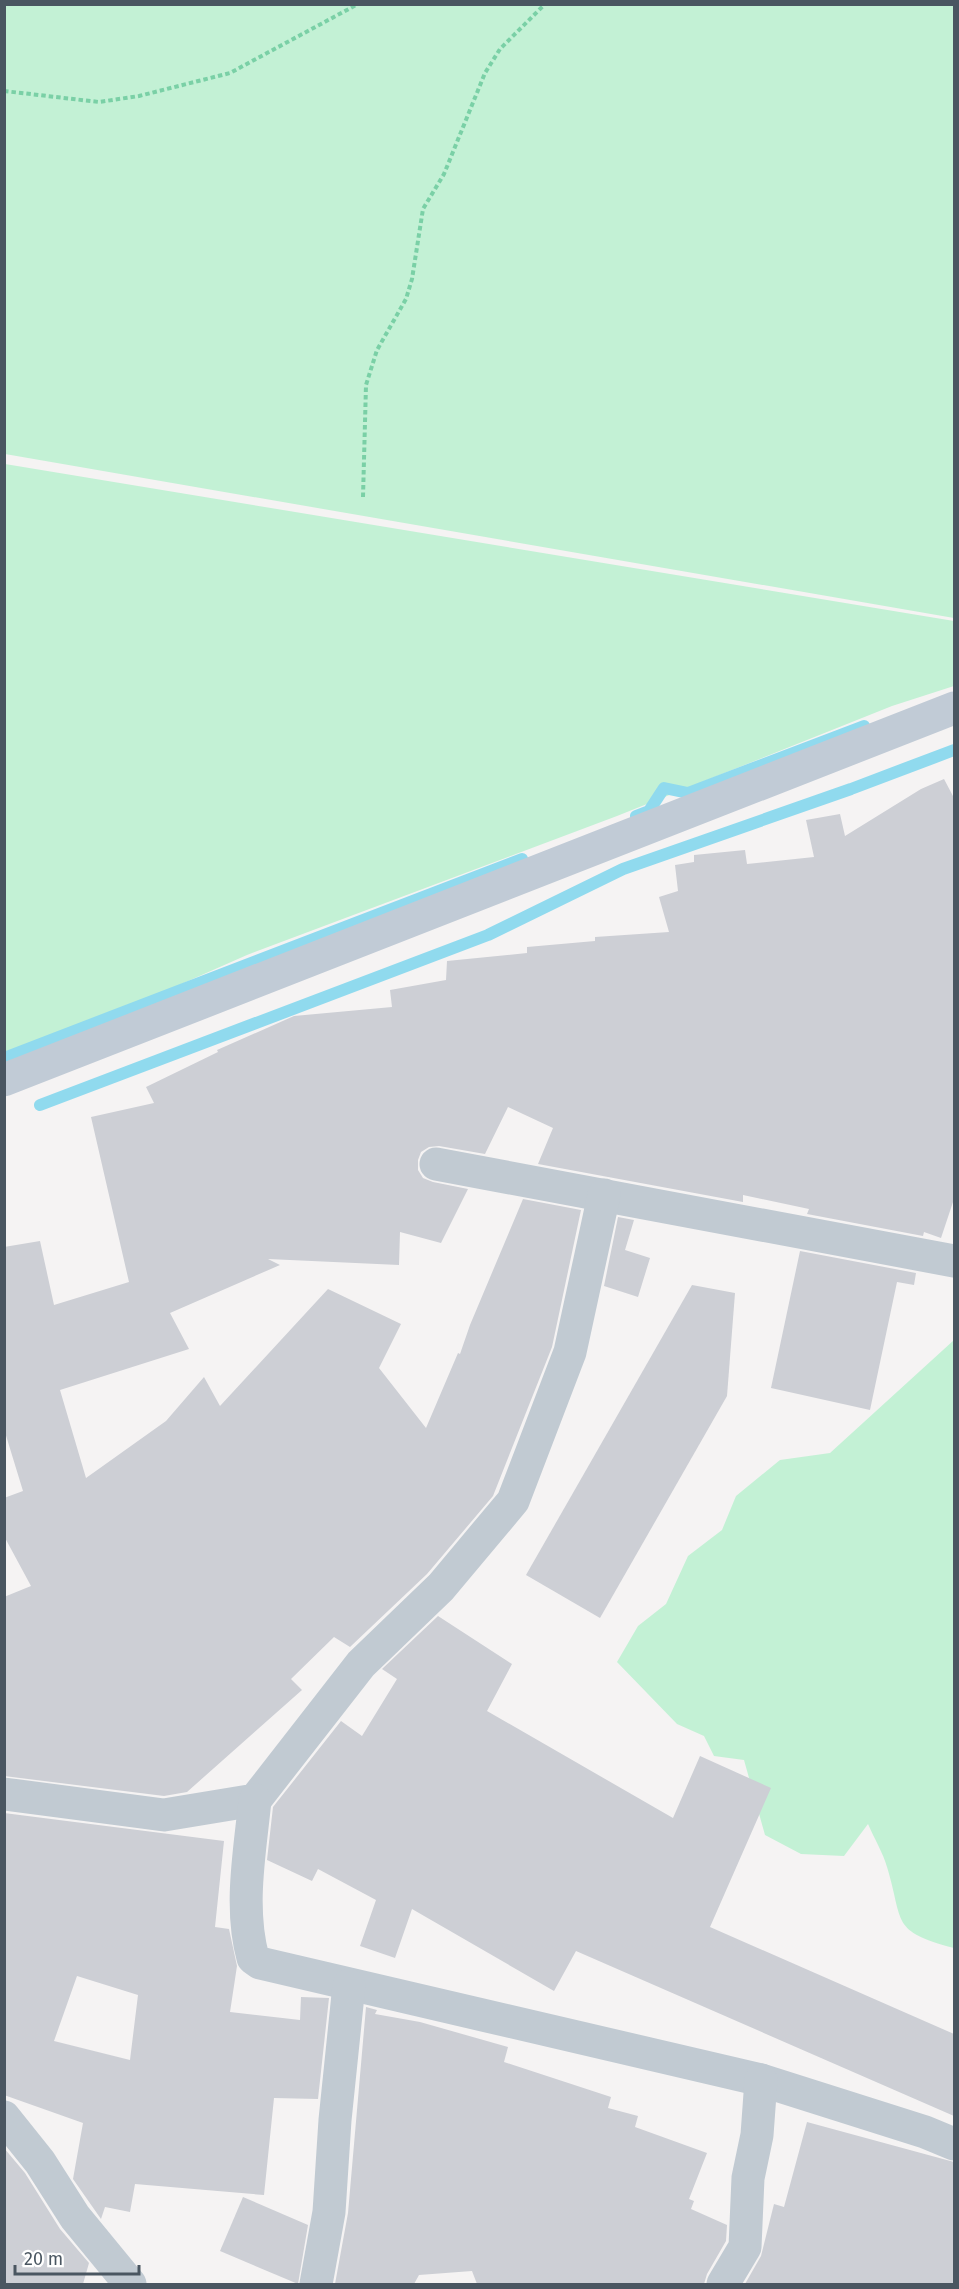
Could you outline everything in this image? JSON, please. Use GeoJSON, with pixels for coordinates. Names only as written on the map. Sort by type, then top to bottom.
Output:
{"type":"FeatureCollection","features":[{"type":"Feature","properties":{"kind":"street"},"geometry":{"type":"LineString","coordinates":[[4,1080],[954,708]]}},
{"type":"Feature","properties":{"kind":"street"},"geometry":{"type":"LineString","coordinates":[[436,1164],[954,1261]]}},
{"type":"Feature","properties":{"kind":"street"},"geometry":{"type":"LineString","coordinates":[[604,1195],[570,1352],[513,1500],[441,1587],[361,1664],[255,1800],[246,1896],[253,1958],[283,1970],[761,2080],[925,2132],[954,2144]]}},
{"type":"Feature","properties":{"kind":"street"},"geometry":{"type":"LineString","coordinates":[[4,1794],[164,1815],[255,1800]]}},
{"type":"Feature","properties":{"kind":"street"},"geometry":{"type":"LineString","coordinates":[[315,2284],[329,2212],[335,2120],[349,1985]]}},
{"type":"Feature","properties":{"kind":"street"},"geometry":{"type":"LineString","coordinates":[[723,2284],[745,2247],[748,2178],[757,2135],[761,2080]]}},
{"type":"Feature","properties":{"kind":"street"},"geometry":{"type":"LineString","coordinates":[[4,2116],[40,2162],[75,2217],[130,2284]]}},
{"type":"Feature","properties":{"kind":"path"},"geometry":{"type":"LineString","coordinates":[[4,91],[99,102],[139,96],[230,73],[358,4]]}},
{"type":"Feature","properties":{"kind":"path"},"geometry":{"type":"LineString","coordinates":[[363,497],[366,385],[377,350],[409,289],[423,210],[444,174],[485,73],[500,49],[545,4]]}},
{"type":"Feature","properties":{"kind":"green space"},"geometry":{"type":"Polygon","coordinates":[[[4,5],[954,5],[954,618],[5,454],[4,5]]]}},
{"type":"Feature","properties":{"kind":"green space"},"geometry":{"type":"Polygon","coordinates":[[[5,464],[954,621],[954,686],[892,706],[617,816],[247,955],[170,989],[108,1025],[50,1036],[5,1059],[5,464]]]}},
{"type":"Feature","properties":{"kind":"green space"},"geometry":{"type":"Polygon","coordinates":[[[954,1340],[954,1948],[919,1936],[909,1930],[903,1922],[885,1862],[868,1824],[844,1856],[801,1854],[765,1835],[744,1760],[714,1756],[704,1736],[677,1724],[617,1662],[638,1626],[666,1604],[688,1556],[722,1530],[736,1496],[780,1460],[830,1453],[954,1340]]]}},
{"type":"Feature","properties":{"kind":"building"},"geometry":{"type":"Polygon","coordinates":[[[944,779],[954,798],[954,1199],[941,1238],[924,1232],[923,1236],[807,1214],[809,1209],[743,1195],[743,1202],[538,1164],[553,1128],[508,1107],[485,1154],[439,1146],[429,1147],[421,1152],[418,1160],[418,1170],[423,1178],[468,1189],[441,1243],[400,1232],[399,1265],[268,1259],[280,1265],[170,1313],[189,1349],[60,1390],[86,1478],[166,1421],[204,1377],[220,1406],[328,1289],[401,1324],[379,1368],[426,1428],[458,1353],[460,1354],[523,1199],[581,1210],[552,1347],[493,1496],[427,1574],[350,1647],[334,1637],[291,1679],[302,1690],[187,1792],[164,1796],[4,1776],[4,1597],[31,1586],[4,1536],[4,1498],[23,1491],[4,1429],[4,1247],[40,1241],[54,1305],[129,1282],[91,1117],[154,1103],[146,1087],[218,1052],[217,1050],[294,1016],[392,1007],[390,990],[446,980],[447,961],[527,953],[527,947],[595,941],[595,937],[669,932],[659,897],[678,891],[675,865],[694,862],[694,855],[745,850],[747,864],[814,857],[806,820],[840,814],[845,836],[921,789],[944,779]]]}},
{"type":"Feature","properties":{"kind":"building"},"geometry":{"type":"Polygon","coordinates":[[[618,1217],[634,1220],[625,1250],[650,1258],[638,1297],[604,1286],[618,1217]]]}},
{"type":"Feature","properties":{"kind":"building"},"geometry":{"type":"Polygon","coordinates":[[[800,1251],[916,1273],[914,1285],[897,1282],[870,1410],[771,1388],[800,1251]]]}},
{"type":"Feature","properties":{"kind":"building"},"geometry":{"type":"Polygon","coordinates":[[[692,1285],[735,1293],[727,1396],[600,1618],[526,1575],[692,1285]]]}},
{"type":"Feature","properties":{"kind":"building"},"geometry":{"type":"Polygon","coordinates":[[[438,1616],[512,1664],[487,1711],[673,1818],[700,1756],[771,1788],[710,1927],[954,2034],[954,2116],[576,1951],[554,1991],[412,1909],[395,1958],[360,1946],[376,1900],[318,1869],[312,1881],[267,1860],[273,1807],[341,1721],[362,1736],[397,1679],[382,1669],[438,1616]]]}},
{"type":"Feature","properties":{"kind":"building"},"geometry":{"type":"Polygon","coordinates":[[[4,1813],[224,1841],[215,1927],[229,1929],[237,1966],[230,2012],[300,2020],[301,1997],[329,1998],[318,2099],[274,2098],[264,2195],[135,2184],[130,2212],[105,2207],[101,2219],[73,2179],[83,2123],[4,2095],[4,1813]],[[77,1976],[54,2041],[130,2060],[138,1995],[77,1976]]]}},
{"type":"Feature","properties":{"kind":"building"},"geometry":{"type":"Polygon","coordinates":[[[366,2007],[377,2010],[375,2014],[420,2022],[508,2047],[504,2062],[611,2097],[608,2108],[638,2116],[635,2127],[707,2153],[689,2199],[694,2201],[691,2209],[727,2225],[726,2241],[707,2274],[704,2284],[477,2284],[472,2271],[419,2275],[414,2284],[335,2284],[348,2213],[366,2007]]]}},
{"type":"Feature","properties":{"kind":"building"},"geometry":{"type":"Polygon","coordinates":[[[807,2122],[954,2162],[954,2284],[745,2284],[761,2256],[774,2204],[784,2207],[807,2122]]]}},
{"type":"Feature","properties":{"kind":"building"},"geometry":{"type":"Polygon","coordinates":[[[4,2148],[25,2173],[60,2229],[89,2263],[83,2284],[4,2284],[4,2148]]]}},
{"type":"Feature","properties":{"kind":"building"},"geometry":{"type":"Polygon","coordinates":[[[243,2197],[308,2225],[298,2284],[220,2251],[243,2197]]]}},
{"type":"Feature","properties":{"kind":"waterway"},"geometry":{"type":"LineString","coordinates":[[636,816],[649,811],[664,788],[688,793],[864,726]]}},
{"type":"Feature","properties":{"kind":"waterway"},"geometry":{"type":"LineString","coordinates":[[40,1105],[488,935],[623,869],[851,789],[954,750]]}},
{"type":"Feature","properties":{"kind":"waterway"},"geometry":{"type":"LineString","coordinates":[[4,1058],[522,859]]}}]}
